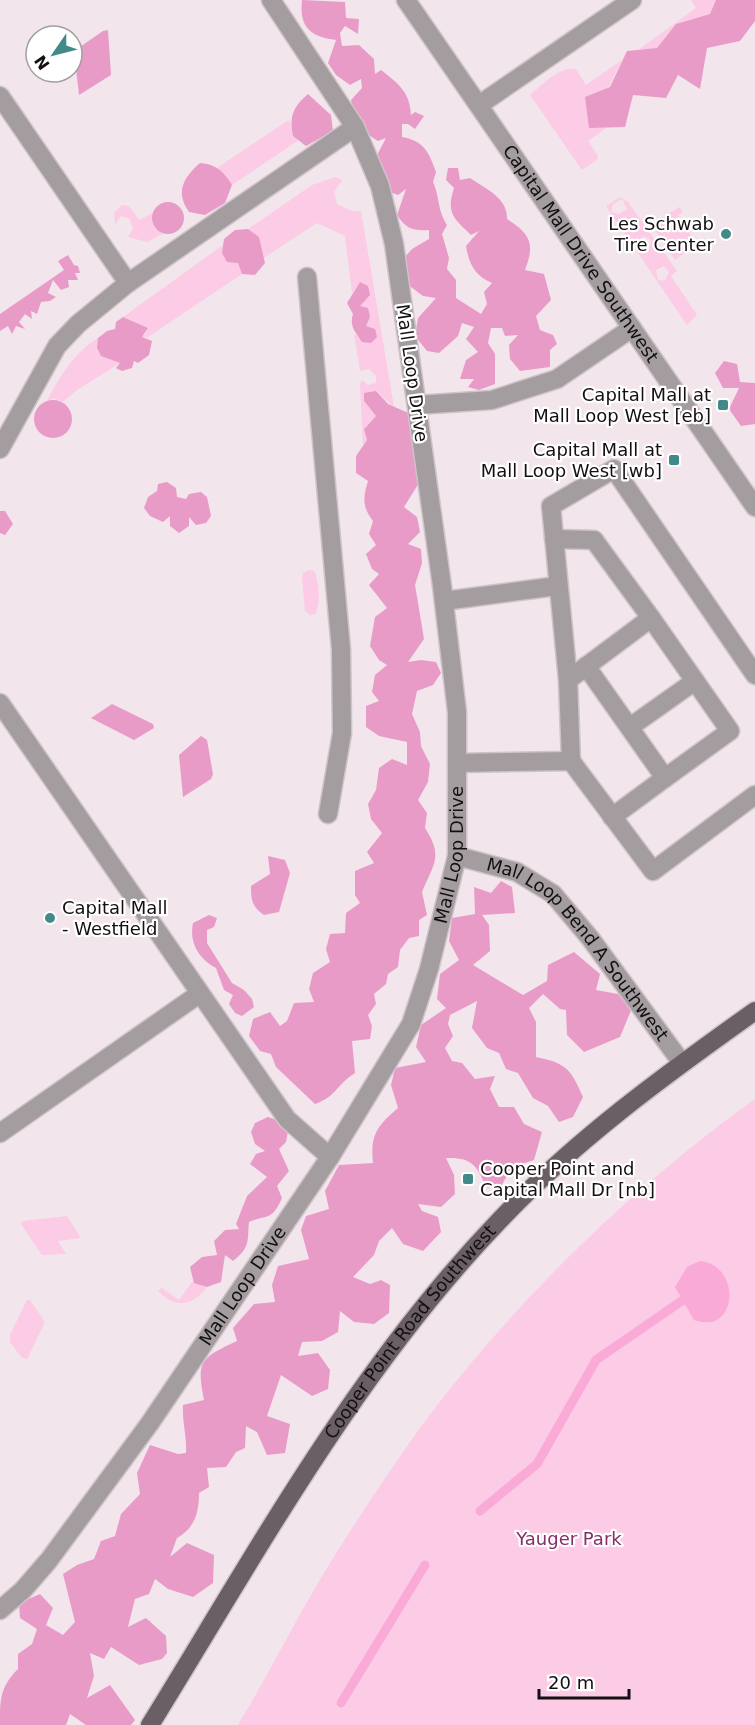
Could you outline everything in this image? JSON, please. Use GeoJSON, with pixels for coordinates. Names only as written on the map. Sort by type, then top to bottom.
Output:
{"type":"FeatureCollection","features":[{"type":"Feature","properties":{"kind":"main road","name":"Cooper Point Road Southwest"},"geometry":{"type":"LineString","coordinates":[[150,1725],[338,1421],[434,1295],[497,1222],[555,1167],[682,1063],[755,1011]]}},
{"type":"Feature","properties":{"kind":"street","name":"Mall Loop Drive"},"geometry":{"type":"LineString","coordinates":[[0,1610],[23,1590],[49,1560],[150,1424],[330,1157],[411,1024],[429,969],[458,856],[457,712],[444,601],[394,244],[380,186],[355,127],[271,0]]}},
{"type":"Feature","properties":{"kind":"street","name":"Capital Mall Drive Southwest"},"geometry":{"type":"LineString","coordinates":[[406,0],[755,507]]}},
{"type":"Feature","properties":{"kind":"street"},"geometry":{"type":"LineString","coordinates":[[479,105],[632,0]]}},
{"type":"Feature","properties":{"kind":"street"},"geometry":{"type":"LineString","coordinates":[[0,96],[128,283]]}},
{"type":"Feature","properties":{"kind":"street"},"geometry":{"type":"LineString","coordinates":[[0,449],[57,346],[78,324],[128,283],[355,127]]}},
{"type":"Feature","properties":{"kind":"street"},"geometry":{"type":"LineString","coordinates":[[307,278],[341,649],[342,733],[328,814]]}},
{"type":"Feature","properties":{"kind":"street"},"geometry":{"type":"LineString","coordinates":[[417,405],[492,400],[556,379],[632,328]]}},
{"type":"Feature","properties":{"kind":"street"},"geometry":{"type":"LineString","coordinates":[[755,675],[614,469],[551,506],[557,586],[568,680],[571,761],[652,871],[755,795]]}},
{"type":"Feature","properties":{"kind":"street"},"geometry":{"type":"LineString","coordinates":[[554,539],[594,540],[730,731],[612,817]]}},
{"type":"Feature","properties":{"kind":"street"},"geometry":{"type":"LineString","coordinates":[[444,601],[557,586]]}},
{"type":"Feature","properties":{"kind":"street"},"geometry":{"type":"LineString","coordinates":[[568,680],[651,618]]}},
{"type":"Feature","properties":{"kind":"street"},"geometry":{"type":"LineString","coordinates":[[586,666],[664,778]]}},
{"type":"Feature","properties":{"kind":"street"},"geometry":{"type":"LineString","coordinates":[[630,727],[695,681]]}},
{"type":"Feature","properties":{"kind":"street"},"geometry":{"type":"LineString","coordinates":[[0,703],[287,1119],[330,1157]]}},
{"type":"Feature","properties":{"kind":"street"},"geometry":{"type":"LineString","coordinates":[[457,763],[571,761]]}},
{"type":"Feature","properties":{"kind":"street","name":"Mall Loop Bend A Southwest"},"geometry":{"type":"LineString","coordinates":[[458,856],[517,872],[553,894],[590,938],[682,1063]]}},
{"type":"Feature","properties":{"kind":"street"},"geometry":{"type":"LineString","coordinates":[[0,1133],[200,994]]}},
{"type":"Feature","properties":{"kind":"green space"},"geometry":{"type":"Polygon","coordinates":[[[691,0],[716,0],[710,14],[676,24],[657,48],[638,50],[696,8],[691,0]]]}},
{"type":"Feature","properties":{"kind":"green space"},"geometry":{"type":"Polygon","coordinates":[[[622,60],[589,127],[606,128],[588,141],[598,156],[597,160],[582,170],[530,95],[563,70],[576,69],[586,85],[622,60]]]}},
{"type":"Feature","properties":{"kind":"green space"},"geometry":{"type":"Polygon","coordinates":[[[290,121],[293,136],[299,140],[232,185],[217,168],[290,121]]]}},
{"type":"Feature","properties":{"kind":"green space"},"geometry":{"type":"Polygon","coordinates":[[[335,177],[342,180],[334,192],[337,204],[352,211],[361,211],[394,407],[376,391],[364,401],[376,416],[364,428],[367,440],[363,445],[360,384],[362,380],[368,385],[376,383],[376,376],[369,369],[360,371],[354,334],[358,336],[366,326],[360,307],[360,283],[352,293],[345,236],[317,223],[262,259],[259,238],[248,229],[312,185],[335,177]]]}},
{"type":"Feature","properties":{"kind":"green space"},"geometry":{"type":"Polygon","coordinates":[[[620,197],[628,202],[677,271],[671,276],[697,315],[687,325],[606,206],[620,197]],[[622,199],[613,204],[611,212],[619,214],[627,209],[622,199]],[[644,236],[636,241],[637,249],[648,252],[651,240],[644,236]],[[664,266],[656,270],[658,280],[665,281],[669,272],[664,266]]]}},
{"type":"Feature","properties":{"kind":"green space"},"geometry":{"type":"Polygon","coordinates":[[[122,205],[129,206],[139,220],[153,213],[152,222],[155,229],[166,232],[147,242],[128,237],[133,229],[130,219],[121,216],[115,224],[114,213],[122,205]]]}},
{"type":"Feature","properties":{"kind":"green space"},"geometry":{"type":"Polygon","coordinates":[[[679,207],[683,212],[678,215],[697,244],[675,260],[652,225],[679,207]]]}},
{"type":"Feature","properties":{"kind":"green space"},"geometry":{"type":"Polygon","coordinates":[[[223,245],[222,253],[238,263],[242,274],[148,337],[141,337],[146,334],[148,328],[123,317],[223,245]]]}},
{"type":"Feature","properties":{"kind":"green space"},"geometry":{"type":"Polygon","coordinates":[[[98,338],[97,348],[101,356],[120,363],[77,390],[63,402],[54,398],[47,401],[68,366],[98,338]]]}},
{"type":"Feature","properties":{"kind":"green space"},"geometry":{"type":"Polygon","coordinates":[[[309,570],[314,571],[319,593],[317,610],[315,614],[310,615],[305,611],[302,578],[303,573],[309,570]]]}},
{"type":"Feature","properties":{"kind":"green space","name":"Yauger Park"},"geometry":{"type":"Polygon","coordinates":[[[755,1099],[755,1725],[238,1725],[342,1544],[420,1428],[455,1382],[533,1293],[575,1251],[663,1170],[755,1099]]]}},
{"type":"Feature","properties":{"kind":"green space"},"geometry":{"type":"Polygon","coordinates":[[[67,1216],[81,1238],[58,1241],[66,1254],[42,1255],[21,1224],[22,1221],[67,1216]]]}},
{"type":"Feature","properties":{"kind":"green space"},"geometry":{"type":"Polygon","coordinates":[[[193,1281],[207,1287],[196,1298],[183,1303],[170,1301],[158,1291],[162,1288],[179,1300],[193,1281]]]}},
{"type":"Feature","properties":{"kind":"green space"},"geometry":{"type":"Polygon","coordinates":[[[27,1300],[30,1300],[45,1322],[27,1359],[22,1358],[10,1342],[10,1335],[27,1300]]]}},
{"type":"Feature","properties":{"kind":"shaded area"},"geometry":{"type":"Polygon","coordinates":[[[302,0],[345,2],[346,18],[359,19],[358,34],[345,26],[340,33],[342,46],[359,45],[374,59],[375,74],[381,70],[406,94],[411,115],[415,112],[424,116],[415,129],[408,124],[402,124],[402,137],[416,141],[425,148],[436,172],[433,182],[447,225],[442,234],[449,258],[447,269],[456,280],[456,298],[481,314],[487,304],[484,292],[492,283],[477,273],[469,258],[466,246],[479,231],[471,235],[453,214],[451,204],[454,188],[446,180],[448,168],[458,168],[460,180],[470,178],[495,195],[504,205],[507,219],[526,235],[529,240],[530,253],[525,270],[544,274],[551,300],[536,316],[540,330],[553,335],[557,344],[550,350],[550,367],[520,371],[510,359],[509,345],[518,335],[505,336],[502,328],[491,328],[488,343],[495,354],[495,384],[479,390],[468,387],[474,379],[460,379],[466,360],[478,352],[466,339],[474,327],[462,323],[458,336],[439,353],[427,351],[415,336],[418,318],[436,298],[423,296],[407,284],[404,258],[412,249],[429,239],[429,230],[410,228],[397,215],[406,189],[398,195],[385,190],[374,161],[386,138],[378,141],[367,133],[354,113],[351,100],[362,88],[361,79],[350,85],[336,75],[328,63],[336,40],[319,36],[308,29],[302,17],[302,0]]]}},
{"type":"Feature","properties":{"kind":"shaded area"},"geometry":{"type":"Polygon","coordinates":[[[716,0],[755,0],[755,21],[740,41],[707,48],[700,89],[678,75],[666,98],[633,95],[625,127],[589,128],[585,97],[610,87],[627,51],[657,48],[676,24],[710,14],[716,0]]]}},
{"type":"Feature","properties":{"kind":"shaded area"},"geometry":{"type":"Polygon","coordinates":[[[108,30],[111,75],[79,95],[78,84],[84,84],[84,44],[108,30]]]}},
{"type":"Feature","properties":{"kind":"shaded area"},"geometry":{"type":"Polygon","coordinates":[[[308,94],[331,115],[333,131],[306,146],[293,136],[292,117],[299,103],[308,94]]]}},
{"type":"Feature","properties":{"kind":"shaded area"},"geometry":{"type":"Polygon","coordinates":[[[200,163],[211,165],[219,170],[232,185],[225,203],[205,215],[189,212],[182,198],[185,180],[200,163]]]}},
{"type":"Feature","properties":{"kind":"shaded area"},"geometry":{"type":"Polygon","coordinates":[[[168,202],[179,207],[184,218],[179,229],[168,234],[157,229],[152,218],[157,207],[168,202]]]}},
{"type":"Feature","properties":{"kind":"shaded area"},"geometry":{"type":"Polygon","coordinates":[[[248,229],[259,237],[265,263],[255,275],[242,274],[238,263],[227,262],[222,253],[224,239],[235,230],[248,229]]]}},
{"type":"Feature","properties":{"kind":"shaded area"},"geometry":{"type":"Polygon","coordinates":[[[68,255],[74,265],[78,266],[80,273],[75,273],[78,280],[68,280],[69,287],[61,290],[53,280],[48,293],[56,297],[50,301],[41,302],[37,314],[31,311],[32,319],[25,314],[19,322],[25,329],[16,326],[12,334],[8,326],[0,331],[0,314],[64,270],[58,261],[68,255]]]}},
{"type":"Feature","properties":{"kind":"shaded area"},"geometry":{"type":"Polygon","coordinates":[[[360,282],[368,286],[370,295],[360,306],[368,308],[370,317],[366,326],[375,329],[377,337],[371,343],[362,342],[355,332],[352,322],[353,314],[347,303],[360,282]]]}},
{"type":"Feature","properties":{"kind":"shaded area"},"geometry":{"type":"Polygon","coordinates":[[[123,317],[148,328],[142,337],[152,341],[149,355],[138,363],[134,361],[132,368],[122,371],[116,368],[120,363],[101,356],[97,348],[98,338],[107,331],[115,329],[116,322],[123,317]]]}},
{"type":"Feature","properties":{"kind":"shaded area"},"geometry":{"type":"Polygon","coordinates":[[[724,361],[737,364],[740,382],[755,383],[755,424],[741,426],[729,409],[739,388],[723,388],[715,373],[724,361]]]}},
{"type":"Feature","properties":{"kind":"shaded area"},"geometry":{"type":"Polygon","coordinates":[[[376,391],[388,404],[413,415],[422,443],[434,459],[404,507],[417,517],[420,532],[408,544],[421,549],[422,563],[415,585],[424,639],[408,662],[421,660],[436,662],[441,673],[433,685],[417,691],[412,714],[420,732],[421,746],[430,764],[428,782],[418,800],[427,813],[425,828],[434,846],[435,861],[422,892],[427,915],[419,920],[419,936],[409,938],[400,950],[398,967],[388,974],[386,984],[374,994],[376,1004],[368,1015],[372,1026],[370,1039],[352,1041],[355,1073],[332,1094],[315,1104],[276,1067],[271,1054],[260,1051],[249,1036],[253,1019],[270,1012],[280,1026],[287,1021],[294,1003],[314,1002],[309,989],[313,973],[330,962],[326,949],[330,934],[345,933],[346,913],[360,903],[355,895],[355,871],[374,863],[367,852],[382,833],[371,819],[368,804],[376,790],[379,768],[392,759],[407,765],[407,742],[379,736],[366,727],[366,706],[379,701],[372,692],[375,675],[387,665],[379,660],[370,646],[375,617],[387,608],[369,585],[379,574],[372,569],[366,554],[376,545],[369,534],[373,521],[364,502],[368,481],[356,473],[356,456],[367,440],[364,429],[376,416],[364,401],[364,393],[376,391]]]}},
{"type":"Feature","properties":{"kind":"shaded area"},"geometry":{"type":"Polygon","coordinates":[[[53,400],[67,405],[72,419],[67,433],[53,438],[39,433],[34,419],[39,405],[53,400]]]}},
{"type":"Feature","properties":{"kind":"shaded area"},"geometry":{"type":"Polygon","coordinates":[[[167,482],[176,488],[177,497],[186,499],[189,494],[201,492],[207,497],[211,516],[206,523],[196,525],[189,517],[189,526],[179,533],[170,526],[170,516],[163,522],[150,516],[144,508],[148,497],[157,491],[158,484],[167,482]]]}},
{"type":"Feature","properties":{"kind":"shaded area"},"geometry":{"type":"Polygon","coordinates":[[[0,511],[5,511],[13,524],[5,535],[0,533],[0,511]]]}},
{"type":"Feature","properties":{"kind":"shaded area"},"geometry":{"type":"Polygon","coordinates":[[[112,704],[153,724],[154,728],[134,740],[91,718],[112,704]]]}},
{"type":"Feature","properties":{"kind":"shaded area"},"geometry":{"type":"Polygon","coordinates":[[[201,736],[207,740],[213,774],[211,779],[183,797],[179,755],[201,736]]]}},
{"type":"Feature","properties":{"kind":"shaded area"},"geometry":{"type":"Polygon","coordinates":[[[268,856],[285,860],[290,873],[279,912],[264,915],[253,903],[251,886],[270,874],[268,856]]]}},
{"type":"Feature","properties":{"kind":"shaded area"},"geometry":{"type":"Polygon","coordinates":[[[501,881],[512,887],[515,913],[482,915],[489,925],[490,951],[473,965],[523,995],[547,981],[548,965],[574,952],[600,974],[596,990],[618,994],[632,1008],[620,1037],[584,1052],[567,1035],[566,1010],[560,1009],[543,994],[529,1008],[536,1022],[536,1057],[554,1062],[566,1069],[575,1080],[583,1097],[573,1117],[559,1122],[548,1106],[533,1098],[518,1073],[506,1069],[499,1053],[487,1048],[472,1028],[477,1001],[450,1015],[448,1024],[453,1036],[445,1048],[452,1061],[462,1063],[475,1079],[495,1076],[490,1089],[499,1107],[514,1107],[524,1124],[542,1132],[534,1160],[512,1167],[499,1190],[486,1187],[472,1164],[462,1159],[446,1158],[454,1175],[455,1194],[441,1207],[418,1204],[422,1211],[438,1217],[441,1232],[423,1251],[403,1244],[392,1228],[379,1241],[374,1255],[353,1277],[370,1284],[381,1280],[390,1285],[389,1313],[374,1324],[354,1322],[340,1311],[338,1332],[322,1341],[302,1342],[298,1356],[318,1353],[330,1370],[328,1389],[312,1396],[281,1375],[267,1416],[290,1424],[285,1453],[267,1455],[257,1432],[246,1426],[245,1448],[236,1452],[226,1467],[207,1468],[209,1487],[199,1493],[195,1519],[177,1538],[170,1557],[187,1543],[214,1555],[213,1583],[193,1597],[168,1589],[155,1579],[149,1594],[135,1599],[128,1627],[146,1618],[166,1636],[167,1653],[162,1659],[139,1665],[111,1647],[104,1659],[90,1653],[94,1676],[87,1698],[110,1685],[135,1720],[131,1725],[86,1725],[70,1714],[66,1725],[0,1725],[4,1688],[18,1669],[18,1654],[32,1644],[37,1629],[20,1618],[19,1603],[40,1594],[53,1608],[46,1625],[63,1635],[75,1622],[63,1574],[77,1565],[94,1559],[101,1541],[115,1536],[121,1514],[140,1494],[137,1473],[150,1445],[178,1454],[186,1453],[183,1405],[204,1400],[201,1368],[204,1362],[216,1352],[237,1341],[233,1328],[254,1304],[275,1302],[272,1285],[278,1266],[309,1259],[301,1230],[306,1216],[329,1209],[325,1191],[339,1165],[373,1163],[372,1153],[376,1132],[398,1108],[391,1085],[395,1068],[426,1062],[416,1047],[421,1025],[446,1008],[437,999],[440,974],[459,960],[449,941],[452,918],[475,914],[474,887],[491,893],[501,881]]]}},
{"type":"Feature","properties":{"kind":"shaded area"},"geometry":{"type":"Polygon","coordinates":[[[209,915],[217,918],[214,927],[207,930],[207,943],[232,983],[244,990],[252,999],[254,1007],[242,1016],[235,1013],[229,1004],[233,995],[224,990],[216,968],[200,955],[194,944],[193,923],[209,915]]]}},
{"type":"Feature","properties":{"kind":"shaded area"},"geometry":{"type":"Polygon","coordinates":[[[268,1117],[280,1121],[288,1131],[286,1142],[279,1149],[289,1171],[277,1186],[282,1198],[272,1214],[249,1222],[247,1243],[239,1256],[233,1261],[225,1255],[221,1282],[207,1287],[194,1283],[190,1267],[202,1257],[217,1255],[214,1241],[225,1230],[239,1229],[236,1224],[247,1196],[267,1177],[250,1164],[256,1154],[265,1151],[255,1144],[251,1132],[255,1123],[268,1117]]]}},
{"type":"Feature","properties":{"kind":"shaded area"},"geometry":{"type":"Polygon","coordinates":[[[700,1261],[714,1265],[723,1274],[728,1286],[729,1298],[726,1309],[719,1318],[709,1322],[694,1320],[675,1287],[687,1267],[700,1261]]]}},
{"type":"Feature","properties":{"kind":"waterway"},"geometry":{"type":"LineString","coordinates":[[480,1511],[537,1464],[596,1360],[683,1300],[693,1296]]}},
{"type":"Feature","properties":{"kind":"waterway"},"geometry":{"type":"LineString","coordinates":[[341,1703],[425,1565]]}},
{"type":"Feature","properties":{"kind":"place","name":"Les Schwab Tire Center"},"geometry":{"type":"Point","coordinates":[726,234]}},
{"type":"Feature","properties":{"kind":"place","name":"Capital Mall at Mall Loop West [eb]"},"geometry":{"type":"Point","coordinates":[723,405]}},
{"type":"Feature","properties":{"kind":"place","name":"Capital Mall at Mall Loop West [wb]"},"geometry":{"type":"Point","coordinates":[674,460]}},
{"type":"Feature","properties":{"kind":"place","name":"Capital Mall - Westfield"},"geometry":{"type":"Point","coordinates":[50,918]}},
{"type":"Feature","properties":{"kind":"place","name":"Cooper Point and Capital Mall Dr [nb]"},"geometry":{"type":"Point","coordinates":[468,1179]}}]}
